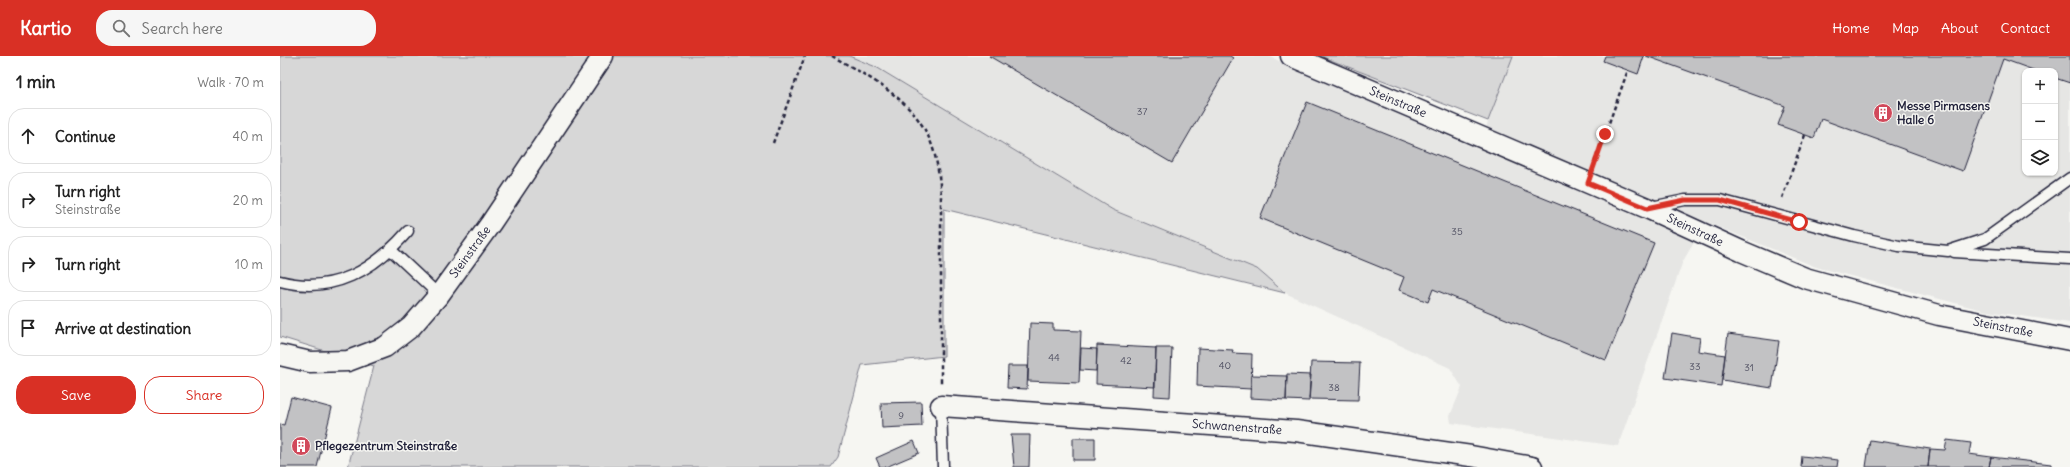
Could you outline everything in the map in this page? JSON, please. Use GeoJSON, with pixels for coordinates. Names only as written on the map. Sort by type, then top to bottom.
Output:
{"type":"FeatureCollection","features":[{"type":"Feature","properties":{"kind":"street","name":"Steinstraße"},"geometry":{"type":"LineString","coordinates":[[280,355],[310,362],[348,361],[385,347],[411,327],[439,295],[491,223],[603,56]]}},
{"type":"Feature","properties":{"kind":"street","name":"Steinstraße"},"geometry":{"type":"LineString","coordinates":[[1291,56],[1647,208],[1741,251],[1805,278],[1939,315],[2070,340]]}},
{"type":"Feature","properties":{"kind":"street","name":"Schwanenstraße"},"geometry":{"type":"LineString","coordinates":[[941,406],[1296,431],[1471,456],[1532,467]]}},
{"type":"Feature","properties":{"kind":"lane"},"geometry":{"type":"LineString","coordinates":[[1948,251],[1985,239],[2070,178]]}},
{"type":"Feature","properties":{"kind":"lane"},"geometry":{"type":"LineString","coordinates":[[1647,208],[1685,200],[1720,200],[1854,236],[1899,246],[1948,251],[2070,259]]}},
{"type":"Feature","properties":{"kind":"lane"},"geometry":{"type":"LineString","coordinates":[[280,281],[290,284],[317,286],[345,278],[371,267],[391,250],[408,231]]}},
{"type":"Feature","properties":{"kind":"lane"},"geometry":{"type":"LineString","coordinates":[[391,250],[439,295]]}},
{"type":"Feature","properties":{"kind":"lane"},"geometry":{"type":"LineString","coordinates":[[941,406],[943,467]]}},
{"type":"Feature","properties":{"kind":"path"},"geometry":{"type":"LineString","coordinates":[[773,143],[805,56]]}},
{"type":"Feature","properties":{"kind":"path"},"geometry":{"type":"LineString","coordinates":[[832,56],[878,84],[902,102],[920,122],[932,147],[939,172],[941,195],[941,406]]}},
{"type":"Feature","properties":{"kind":"path"},"geometry":{"type":"LineString","coordinates":[[1588,183],[1628,70]]}},
{"type":"Feature","properties":{"kind":"path"},"geometry":{"type":"LineString","coordinates":[[1784,192],[1805,134]]}},
{"type":"Feature","properties":{"kind":"shaded area"},"geometry":{"type":"Polygon","coordinates":[[[280,56],[849,56],[876,67],[1113,210],[1257,269],[1285,293],[944,209],[944,356],[862,365],[838,457],[831,467],[348,467],[374,366],[280,337],[280,56]]]}},
{"type":"Feature","properties":{"kind":"shaded area"},"geometry":{"type":"Polygon","coordinates":[[[849,56],[1269,56],[1312,77],[1478,149],[1513,56],[2070,56],[2070,323],[1986,311],[1816,267],[1706,222],[1683,261],[1618,446],[1451,423],[1450,416],[1462,387],[1450,368],[1285,293],[1257,269],[1113,210],[876,67],[849,56]]]}},
{"type":"Feature","properties":{"kind":"shaded area"},"geometry":{"type":"Polygon","coordinates":[[[1320,56],[1513,56],[1488,121],[1320,56]]]}},
{"type":"Feature","properties":{"kind":"building"},"geometry":{"type":"Polygon","coordinates":[[[989,56],[1230,56],[1233,58],[1172,163],[989,56]]]}},
{"type":"Feature","properties":{"kind":"building"},"geometry":{"type":"Polygon","coordinates":[[[1605,56],[1644,56],[1638,74],[1603,61],[1605,56]]]}},
{"type":"Feature","properties":{"kind":"building","name":"Messe Pirmasens Halle 6"},"geometry":{"type":"Polygon","coordinates":[[[1646,56],[2070,56],[2070,83],[2058,79],[2058,68],[2028,68],[2003,59],[1963,171],[1821,119],[1814,138],[1778,125],[1785,106],[1646,56]]]}},
{"type":"Feature","properties":{"kind":"building"},"geometry":{"type":"Polygon","coordinates":[[[1307,102],[1654,243],[1606,360],[1433,289],[1428,302],[1399,290],[1404,277],[1260,218],[1307,102]]]}},
{"type":"Feature","properties":{"kind":"building"},"geometry":{"type":"Polygon","coordinates":[[[1030,323],[1053,324],[1053,330],[1081,331],[1079,383],[1028,381],[1030,323]]]}},
{"type":"Feature","properties":{"kind":"building"},"geometry":{"type":"Polygon","coordinates":[[[1672,333],[1700,338],[1698,351],[1725,355],[1721,386],[1665,378],[1672,333]]]}},
{"type":"Feature","properties":{"kind":"building"},"geometry":{"type":"Polygon","coordinates":[[[1728,334],[1779,341],[1772,388],[1722,380],[1728,334]]]}},
{"type":"Feature","properties":{"kind":"building"},"geometry":{"type":"Polygon","coordinates":[[[1097,345],[1156,348],[1155,387],[1096,384],[1097,345]]]}},
{"type":"Feature","properties":{"kind":"building"},"geometry":{"type":"Polygon","coordinates":[[[1081,348],[1097,349],[1096,371],[1080,370],[1081,348]]]}},
{"type":"Feature","properties":{"kind":"building"},"geometry":{"type":"Polygon","coordinates":[[[1156,348],[1172,348],[1170,397],[1154,396],[1156,348]]]}},
{"type":"Feature","properties":{"kind":"building"},"geometry":{"type":"Polygon","coordinates":[[[1198,348],[1233,350],[1232,353],[1252,354],[1251,389],[1197,386],[1198,348]]]}},
{"type":"Feature","properties":{"kind":"building"},"geometry":{"type":"Polygon","coordinates":[[[1311,362],[1360,363],[1358,400],[1309,399],[1311,362]]]}},
{"type":"Feature","properties":{"kind":"building"},"geometry":{"type":"Polygon","coordinates":[[[1008,366],[1028,366],[1027,389],[1007,388],[1008,366]]]}},
{"type":"Feature","properties":{"kind":"building"},"geometry":{"type":"Polygon","coordinates":[[[1287,374],[1311,375],[1309,401],[1286,400],[1287,374]]]}},
{"type":"Feature","properties":{"kind":"building"},"geometry":{"type":"Polygon","coordinates":[[[1251,375],[1287,376],[1286,400],[1250,398],[1251,375]]]}},
{"type":"Feature","properties":{"kind":"building","name":"Pflegezentrum Steinstraße"},"geometry":{"type":"Polygon","coordinates":[[[291,397],[332,408],[317,467],[280,467],[280,424],[284,425],[291,397]]]}},
{"type":"Feature","properties":{"kind":"building"},"geometry":{"type":"Polygon","coordinates":[[[921,402],[922,426],[882,428],[881,403],[921,402]]]}},
{"type":"Feature","properties":{"kind":"building"},"geometry":{"type":"Polygon","coordinates":[[[1011,435],[1030,435],[1029,467],[1014,467],[1011,435]]]}},
{"type":"Feature","properties":{"kind":"building"},"geometry":{"type":"Polygon","coordinates":[[[1073,438],[1095,438],[1095,460],[1073,460],[1073,438]]]}},
{"type":"Feature","properties":{"kind":"building"},"geometry":{"type":"Polygon","coordinates":[[[1870,440],[1930,449],[1928,467],[1866,467],[1870,440]]]}},
{"type":"Feature","properties":{"kind":"building"},"geometry":{"type":"Polygon","coordinates":[[[1947,440],[1971,443],[1969,454],[1991,457],[1989,467],[1928,467],[1930,449],[1945,450],[1947,440]]]}},
{"type":"Feature","properties":{"kind":"building"},"geometry":{"type":"Polygon","coordinates":[[[914,441],[919,453],[886,467],[880,467],[876,458],[914,441]]]}},
{"type":"Feature","properties":{"kind":"building"},"geometry":{"type":"Polygon","coordinates":[[[1802,456],[1838,460],[1837,467],[1801,467],[1802,456]]]}},
{"type":"Feature","properties":{"kind":"building"},"geometry":{"type":"Polygon","coordinates":[[[1991,457],[2051,464],[2051,467],[1989,467],[1991,457]]]}},
{"type":"Feature","properties":{"kind":"place","name":"Messe Pirmasens Halle 6"},"geometry":{"type":"Point","coordinates":[1883,113]}},
{"type":"Feature","properties":{"kind":"place","name":"Pflegezentrum Steinstraße"},"geometry":{"type":"Point","coordinates":[301,446]}},
{"type":"Feature","properties":{"kind":"route"},"geometry":{"type":"LineString","coordinates":[[1605,134],[1588,183],[1647,208],[1685,200],[1720,200],[1799,222]]}}]}
